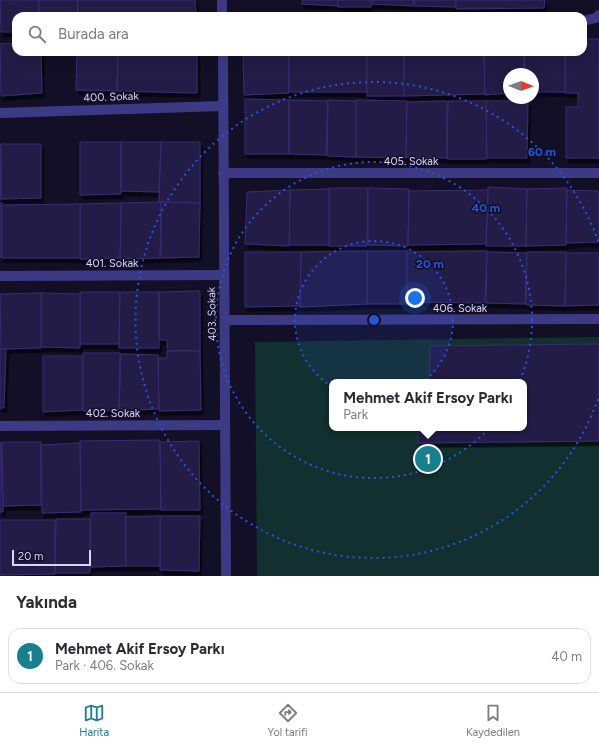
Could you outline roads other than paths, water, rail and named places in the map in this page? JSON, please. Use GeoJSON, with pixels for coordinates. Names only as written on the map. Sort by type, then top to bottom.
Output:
{"type":"FeatureCollection","features":[{"type":"Feature","properties":{"kind":"street"},"geometry":{"type":"LineString","coordinates":[[222,0],[222,12]]}},
{"type":"Feature","properties":{"kind":"street"},"geometry":{"type":"LineString","coordinates":[[587,20],[596,18],[599,15]]}},
{"type":"Feature","properties":{"kind":"street","name":"403. Sokak"},"geometry":{"type":"LineString","coordinates":[[223,56],[226,576]]}},
{"type":"Feature","properties":{"kind":"street","name":"400. Sokak"},"geometry":{"type":"LineString","coordinates":[[0,113],[223,106]]}},
{"type":"Feature","properties":{"kind":"street","name":"405. Sokak"},"geometry":{"type":"LineString","coordinates":[[223,173],[599,173]]}},
{"type":"Feature","properties":{"kind":"street","name":"401. Sokak"},"geometry":{"type":"LineString","coordinates":[[0,276],[224,275]]}},
{"type":"Feature","properties":{"kind":"street","name":"406. Sokak"},"geometry":{"type":"LineString","coordinates":[[224,320],[599,319]]}},
{"type":"Feature","properties":{"kind":"street","name":"402. Sokak"},"geometry":{"type":"LineString","coordinates":[[0,426],[225,425]]}},
{"type":"Feature","properties":{"kind":"place","name":"Mehmet Akif Ersoy Parkı"},"geometry":{"type":"Point","coordinates":[428,459]}}]}
